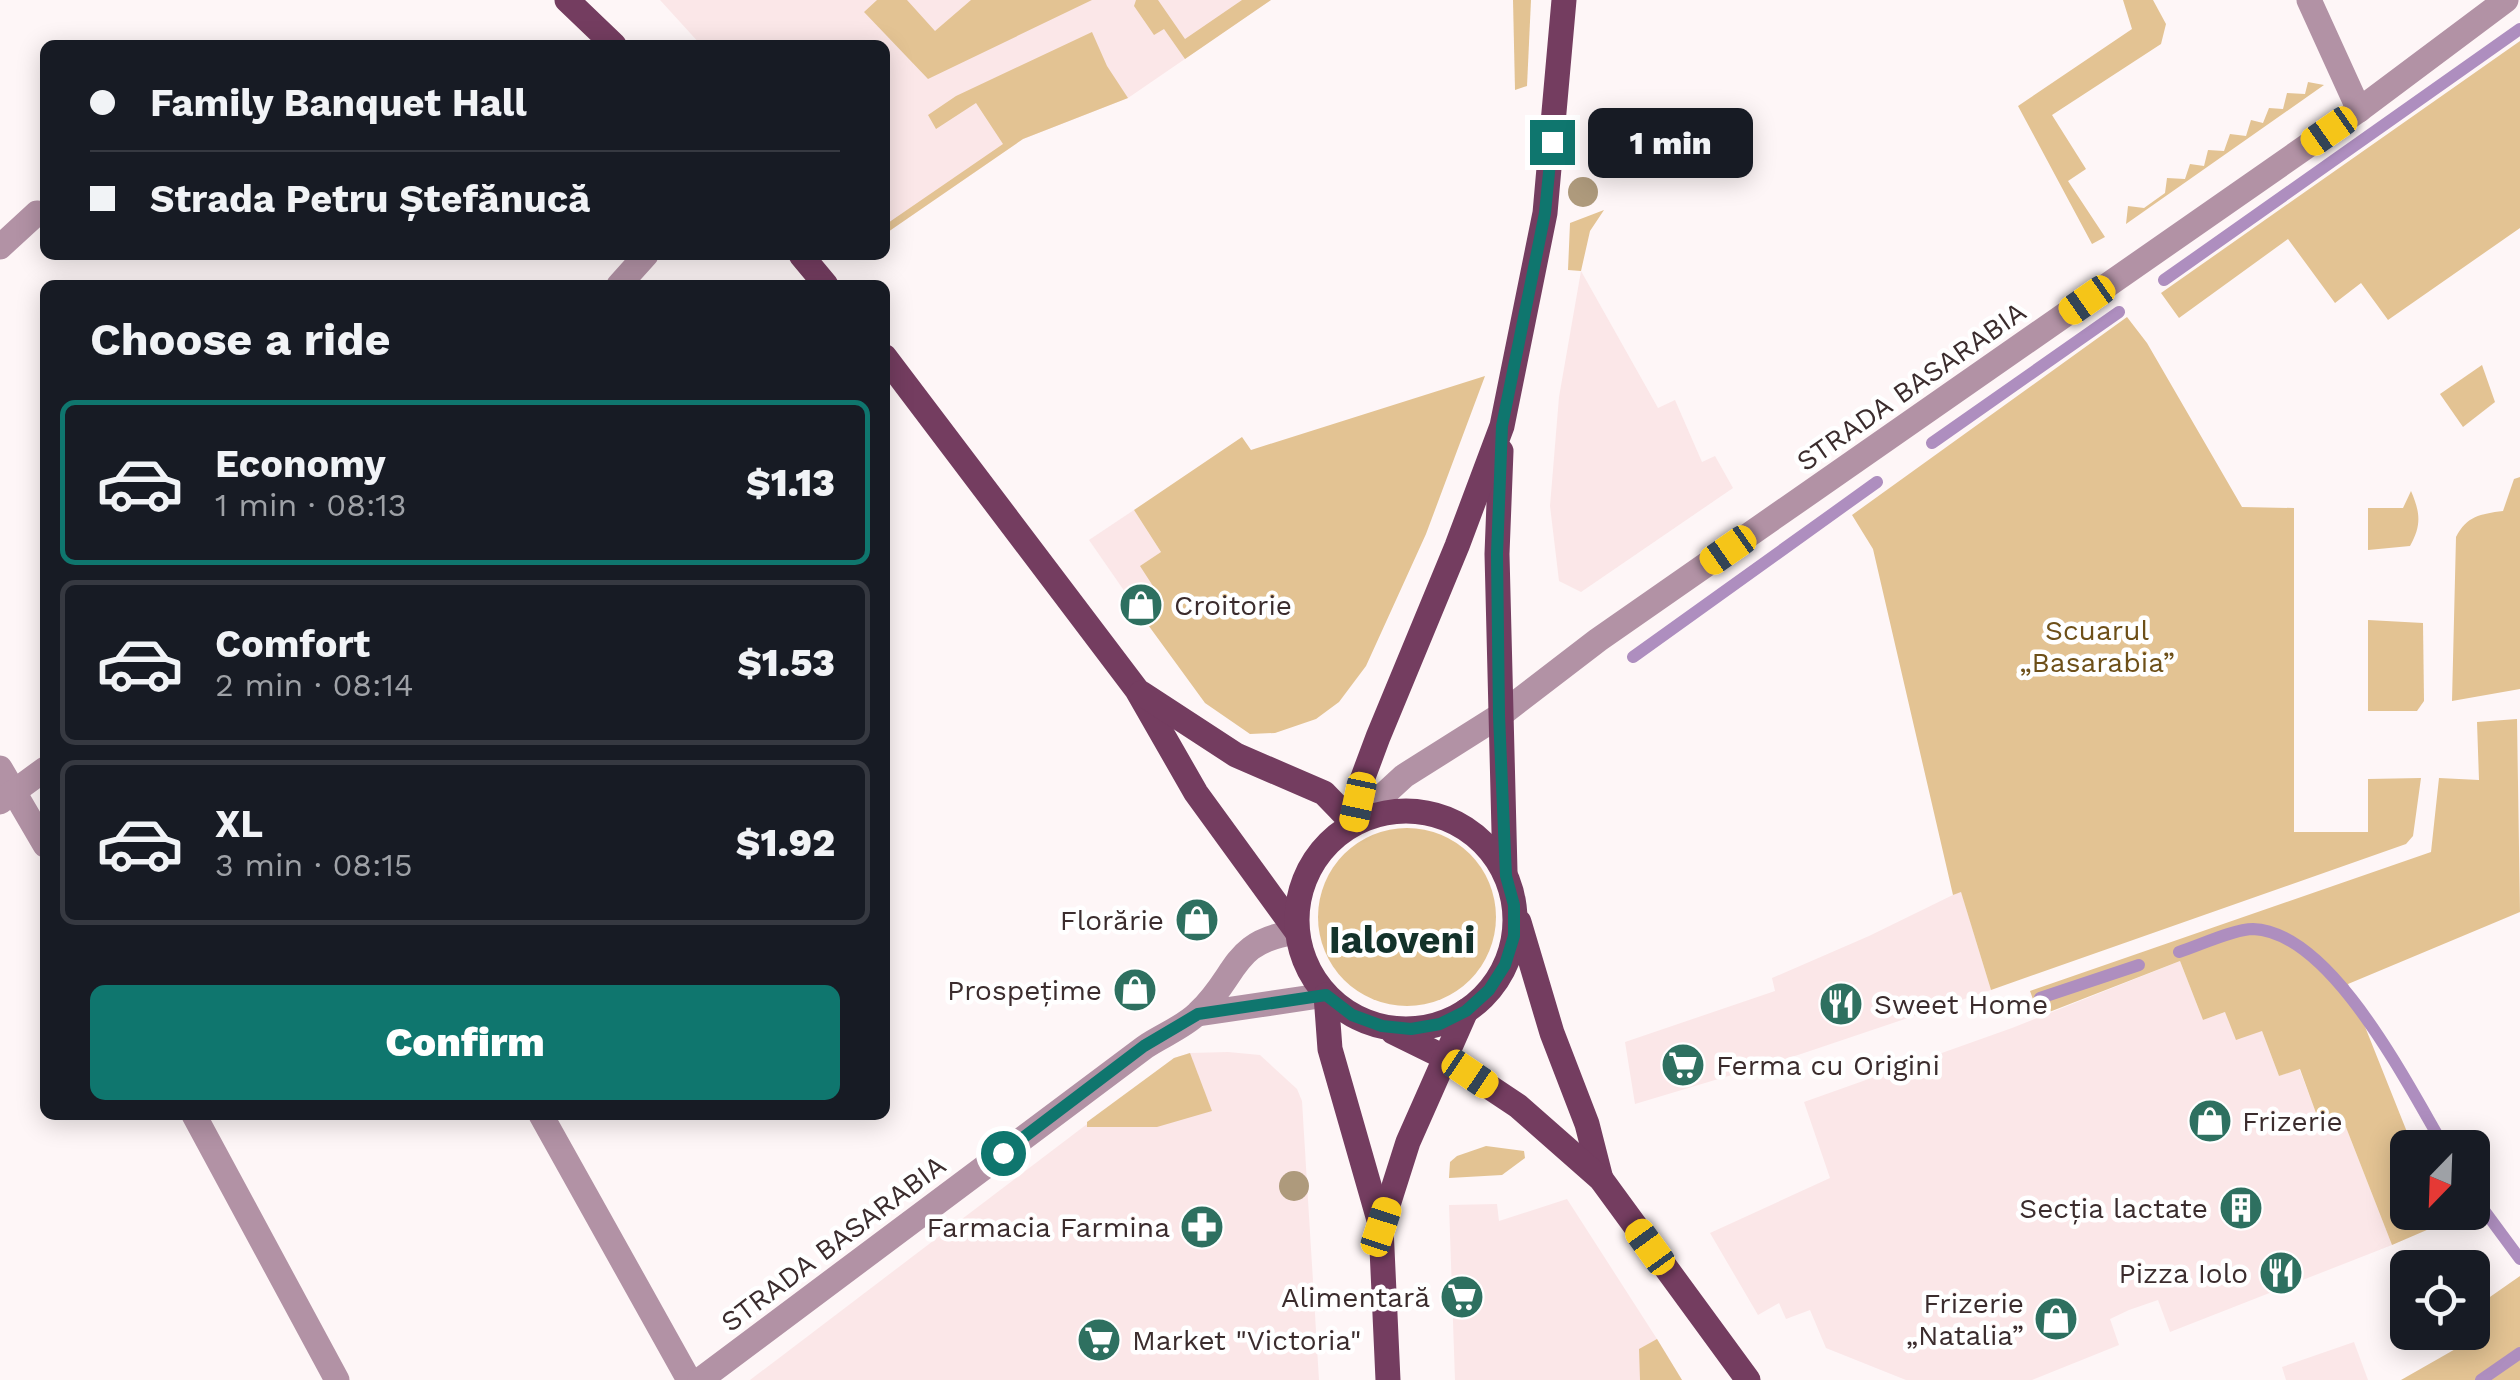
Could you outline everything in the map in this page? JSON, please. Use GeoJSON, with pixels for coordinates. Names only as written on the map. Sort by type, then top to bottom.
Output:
{"type":"FeatureCollection","features":[{"type":"Feature","properties":{"kind":"main road"},"geometry":{"type":"LineString","coordinates":[[566,0],[609,40]]}},
{"type":"Feature","properties":{"kind":"main road"},"geometry":{"type":"LineString","coordinates":[[1353,824],[1362,780],[1502,426],[1545,213],[1564,0]]}},
{"type":"Feature","properties":{"kind":"main road"},"geometry":{"type":"LineString","coordinates":[[805,260],[822,280]]}},
{"type":"Feature","properties":{"kind":"main road"},"geometry":{"type":"LineString","coordinates":[[890,364],[1137,690],[1196,793],[1297,932]]}},
{"type":"Feature","properties":{"kind":"main road"},"geometry":{"type":"LineString","coordinates":[[1502,426],[1497,554],[1506,876]]}},
{"type":"Feature","properties":{"kind":"main road"},"geometry":{"type":"LineString","coordinates":[[1137,690],[1236,755],[1324,793],[1353,824]]}},
{"type":"Feature","properties":{"kind":"main road","name":"STRADA BASARABIA"},"geometry":{"type":"LineString","coordinates":[[1411,811],[1441,816],[1479,840],[1506,876],[1514,905],[1514,936],[1505,965],[1489,990],[1466,1011],[1440,1024],[1411,1029],[1382,1026],[1352,1015],[1326,995],[1306,966],[1297,932],[1297,906],[1303,881],[1332,838],[1353,824],[1381,813],[1411,811]]}},
{"type":"Feature","properties":{"kind":"main road"},"geometry":{"type":"LineString","coordinates":[[1514,905],[1552,1033],[1587,1124],[1601,1179]]}},
{"type":"Feature","properties":{"kind":"main road"},"geometry":{"type":"LineString","coordinates":[[1326,995],[1330,1049],[1381,1227],[1388,1380]]}},
{"type":"Feature","properties":{"kind":"main road"},"geometry":{"type":"LineString","coordinates":[[1381,1227],[1408,1142],[1466,1011]]}},
{"type":"Feature","properties":{"kind":"main road"},"geometry":{"type":"LineString","coordinates":[[1382,1026],[1446,1058],[1518,1106],[1601,1179],[1748,1380]]}},
{"type":"Feature","properties":{"kind":"street"},"geometry":{"type":"LineString","coordinates":[[2309,0],[2359,110]]}},
{"type":"Feature","properties":{"kind":"street","name":"STRADA BASARABIA"},"geometry":{"type":"LineString","coordinates":[[1353,824],[1404,776],[1499,716],[1598,640],[2359,110],[2506,0]]}},
{"type":"Feature","properties":{"kind":"street"},"geometry":{"type":"LineString","coordinates":[[0,247],[37,213]]}},
{"type":"Feature","properties":{"kind":"street"},"geometry":{"type":"LineString","coordinates":[[624,280],[642,260]]}},
{"type":"Feature","properties":{"kind":"street"},"geometry":{"type":"LineString","coordinates":[[0,768],[8,797],[40,839]]}},
{"type":"Feature","properties":{"kind":"street"},"geometry":{"type":"LineString","coordinates":[[8,797],[40,773]]}},
{"type":"Feature","properties":{"kind":"street","name":"STRADA BASARABIA"},"geometry":{"type":"LineString","coordinates":[[1198,1014],[1243,954],[1268,936],[1297,932]]}},
{"type":"Feature","properties":{"kind":"street","name":"STRADA BASARABIA"},"geometry":{"type":"LineString","coordinates":[[700,1380],[1144,1046],[1198,1014],[1326,995]]}},
{"type":"Feature","properties":{"kind":"street"},"geometry":{"type":"LineString","coordinates":[[197,1120],[336,1380]]}},
{"type":"Feature","properties":{"kind":"street"},"geometry":{"type":"LineString","coordinates":[[544,1120],[689,1380]]}},
{"type":"Feature","properties":{"kind":"shaded area"},"geometry":{"type":"Polygon","coordinates":[[[660,0],[1271,0],[1128,98],[1023,139],[890,231],[890,40],[696,40],[660,0]]]}},
{"type":"Feature","properties":{"kind":"shaded area"},"geometry":{"type":"Polygon","coordinates":[[[1581,271],[1658,408],[1675,400],[1702,462],[1715,456],[1733,488],[1581,592],[1559,581],[1550,506],[1559,397],[1581,271]]]}},
{"type":"Feature","properties":{"kind":"shaded area"},"geometry":{"type":"Polygon","coordinates":[[[1134,510],[1161,552],[1165,603],[1143,618],[1089,540],[1134,510]]]}},
{"type":"Feature","properties":{"kind":"shaded area"},"geometry":{"type":"Polygon","coordinates":[[[1961,891],[1991,990],[1798,1055],[1635,1104],[1625,1042],[1775,991],[1772,978],[1961,891]]]}},
{"type":"Feature","properties":{"kind":"shaded area"},"geometry":{"type":"Polygon","coordinates":[[[2180,961],[2203,1020],[2225,1012],[2262,1031],[2279,1076],[2299,1068],[2320,1123],[2342,1117],[2392,1245],[2170,1332],[2158,1300],[2129,1310],[2110,1319],[2119,1345],[2032,1380],[1906,1380],[1826,1348],[1810,1310],[1786,1319],[1779,1303],[1758,1315],[1710,1233],[1830,1178],[1804,1102],[2012,1028],[2180,961]]]}},
{"type":"Feature","properties":{"kind":"shaded area"},"geometry":{"type":"Polygon","coordinates":[[[1190,1053],[1260,1055],[1297,1089],[1302,1101],[1319,1380],[750,1380],[1174,1058],[1190,1053]]]}},
{"type":"Feature","properties":{"kind":"shaded area"},"geometry":{"type":"Polygon","coordinates":[[[1567,1199],[1682,1380],[1455,1380],[1449,1205],[1497,1204],[1499,1221],[1567,1199]]]}},
{"type":"Feature","properties":{"kind":"shaded area"},"geometry":{"type":"Polygon","coordinates":[[[2354,1342],[2368,1380],[2286,1380],[2282,1367],[2354,1342]]]}},
{"type":"Feature","properties":{"kind":"green space"},"geometry":{"type":"Polygon","coordinates":[[[877,0],[907,0],[935,31],[971,0],[1092,0],[928,79],[864,12],[877,0]]]}},
{"type":"Feature","properties":{"kind":"green space"},"geometry":{"type":"Polygon","coordinates":[[[1136,0],[1158,0],[1185,39],[1242,0],[1271,0],[1185,59],[1164,29],[1154,35],[1134,6],[1136,0]]]}},
{"type":"Feature","properties":{"kind":"green space"},"geometry":{"type":"Polygon","coordinates":[[[1513,0],[1531,0],[1527,86],[1515,90],[1513,0]]]}},
{"type":"Feature","properties":{"kind":"green space"},"geometry":{"type":"Polygon","coordinates":[[[2123,0],[2153,0],[2166,24],[2161,44],[2052,115],[2086,169],[2068,181],[2105,237],[2092,244],[2018,106],[2132,29],[2123,0]]]}},
{"type":"Feature","properties":{"kind":"green space"},"geometry":{"type":"Polygon","coordinates":[[[1092,32],[1107,66],[1128,98],[1023,139],[890,231],[890,222],[1003,144],[976,103],[936,129],[928,115],[956,96],[1092,32]]]}},
{"type":"Feature","properties":{"kind":"green space"},"geometry":{"type":"Polygon","coordinates":[[[2520,41],[2520,228],[2388,320],[2361,283],[2335,303],[2288,239],[2179,318],[2161,293],[2520,41]]]}},
{"type":"Feature","properties":{"kind":"green space"},"geometry":{"type":"Polygon","coordinates":[[[2308,82],[2324,85],[2126,224],[2128,206],[2144,208],[2165,193],[2167,178],[2185,179],[2190,164],[2204,166],[2208,150],[2224,151],[2230,134],[2246,136],[2251,120],[2263,123],[2269,108],[2283,109],[2287,93],[2305,94],[2308,82]]]}},
{"type":"Feature","properties":{"kind":"green space"},"geometry":{"type":"Polygon","coordinates":[[[1604,210],[1590,231],[1581,271],[1568,270],[1570,223],[1604,210]]]}},
{"type":"Feature","properties":{"kind":"green space","name":"Scuarul „Basarabia”"},"geometry":{"type":"Polygon","coordinates":[[[2127,317],[2147,343],[2242,507],[2294,508],[2294,832],[2368,832],[2368,779],[2421,778],[2413,836],[2406,844],[1991,990],[1961,892],[1953,895],[1873,549],[1852,515],[2127,317]]]}},
{"type":"Feature","properties":{"kind":"green space"},"geometry":{"type":"Polygon","coordinates":[[[2482,365],[2495,402],[2463,427],[2440,394],[2482,365]]]}},
{"type":"Feature","properties":{"kind":"green space"},"geometry":{"type":"Polygon","coordinates":[[[1485,376],[1426,534],[1366,666],[1339,702],[1316,719],[1275,733],[1250,734],[1205,703],[1143,618],[1164,603],[1140,566],[1161,552],[1134,510],[1242,437],[1251,450],[1485,376]]]}},
{"type":"Feature","properties":{"kind":"green space"},"geometry":{"type":"Polygon","coordinates":[[[2520,477],[2520,689],[2452,701],[2456,537],[2475,517],[2503,511],[2514,479],[2520,477]]]}},
{"type":"Feature","properties":{"kind":"green space"},"geometry":{"type":"Polygon","coordinates":[[[2411,491],[2418,519],[2410,546],[2368,550],[2368,508],[2403,508],[2411,491]]]}},
{"type":"Feature","properties":{"kind":"green space"},"geometry":{"type":"Polygon","coordinates":[[[2368,620],[2423,623],[2424,701],[2417,711],[2368,711],[2368,620]]]}},
{"type":"Feature","properties":{"kind":"green space"},"geometry":{"type":"Polygon","coordinates":[[[2517,719],[2520,912],[2348,984],[2406,1130],[2390,1130],[2390,1230],[2427,1230],[2392,1245],[2342,1117],[2320,1124],[2300,1069],[2279,1076],[2262,1031],[2236,1040],[2225,1012],[2203,1020],[2180,961],[2039,1016],[2030,991],[2431,852],[2439,778],[2479,780],[2477,722],[2517,719]]]}},
{"type":"Feature","properties":{"kind":"green space"},"geometry":{"type":"Polygon","coordinates":[[[1407,828],[1441,835],[1470,854],[1489,883],[1496,917],[1489,951],[1470,980],[1441,999],[1407,1006],[1373,999],[1344,980],[1325,951],[1318,917],[1325,883],[1344,854],[1373,835],[1407,828]]]}},
{"type":"Feature","properties":{"kind":"green space"},"geometry":{"type":"Polygon","coordinates":[[[1190,1053],[1212,1111],[1157,1127],[1087,1127],[1087,1122],[1174,1058],[1190,1053]]]}},
{"type":"Feature","properties":{"kind":"green space"},"geometry":{"type":"Polygon","coordinates":[[[1486,1146],[1524,1151],[1525,1158],[1502,1175],[1449,1178],[1450,1162],[1486,1146]]]}},
{"type":"Feature","properties":{"kind":"green space"},"geometry":{"type":"Polygon","coordinates":[[[2520,1276],[2520,1380],[2401,1380],[2454,1350],[2490,1350],[2490,1297],[2520,1276]]]}},
{"type":"Feature","properties":{"kind":"green space"},"geometry":{"type":"Polygon","coordinates":[[[1657,1339],[1682,1380],[1640,1380],[1639,1349],[1657,1339]]]}},
{"type":"Feature","properties":{"kind":"waterway"},"geometry":{"type":"LineString","coordinates":[[2164,280],[2520,29]]}},
{"type":"Feature","properties":{"kind":"waterway"},"geometry":{"type":"LineString","coordinates":[[1932,443],[2119,312]]}},
{"type":"Feature","properties":{"kind":"waterway"},"geometry":{"type":"LineString","coordinates":[[1633,657],[1877,482]]}},
{"type":"Feature","properties":{"kind":"waterway"},"geometry":{"type":"LineString","coordinates":[[2179,952],[2253,929],[2282,937],[2311,956],[2365,1016],[2434,1130]]}},
{"type":"Feature","properties":{"kind":"waterway"},"geometry":{"type":"LineString","coordinates":[[2040,998],[2139,965]]}},
{"type":"Feature","properties":{"kind":"waterway"},"geometry":{"type":"LineString","coordinates":[[2490,1218],[2520,1259]]}},
{"type":"Feature","properties":{"kind":"waterway"},"geometry":{"type":"LineString","coordinates":[[2481,1380],[2520,1353]]}},
{"type":"Feature","properties":{"kind":"place","name":"Croitorie"},"geometry":{"type":"Point","coordinates":[1141,605]}},
{"type":"Feature","properties":{"kind":"place","name":"Florărie"},"geometry":{"type":"Point","coordinates":[1197,920]}},
{"type":"Feature","properties":{"kind":"place","name":"Prospețime"},"geometry":{"type":"Point","coordinates":[1135,990]}},
{"type":"Feature","properties":{"kind":"place","name":"Sweet Home"},"geometry":{"type":"Point","coordinates":[1841,1004]}},
{"type":"Feature","properties":{"kind":"place","name":"Ferma cu Origini"},"geometry":{"type":"Point","coordinates":[1683,1065]}},
{"type":"Feature","properties":{"kind":"place","name":"Frizerie"},"geometry":{"type":"Point","coordinates":[2210,1121]}},
{"type":"Feature","properties":{"kind":"place","name":"Secția lactate"},"geometry":{"type":"Point","coordinates":[2241,1208]}},
{"type":"Feature","properties":{"kind":"place","name":"Farmacia Farmina"},"geometry":{"type":"Point","coordinates":[1202,1227]}},
{"type":"Feature","properties":{"kind":"place","name":"Pizza Iolo"},"geometry":{"type":"Point","coordinates":[2281,1273]}},
{"type":"Feature","properties":{"kind":"place","name":"Alimentară"},"geometry":{"type":"Point","coordinates":[1462,1297]}},
{"type":"Feature","properties":{"kind":"place","name":"Frizerie „Natalia”"},"geometry":{"type":"Point","coordinates":[2056,1319]}},
{"type":"Feature","properties":{"kind":"place","name":"Market \"Victoria\""},"geometry":{"type":"Point","coordinates":[1099,1340]}},
{"type":"Feature","properties":{"kind":"district","name":"Ialoveni"},"geometry":{"type":"Point","coordinates":[1402,940]}},
{"type":"Feature","properties":{"kind":"route"},"geometry":{"type":"LineString","coordinates":[[1003,1153],[1144,1046],[1198,1014],[1326,995],[1352,1015],[1382,1026],[1411,1029],[1440,1024],[1466,1011],[1489,990],[1505,965],[1514,936],[1514,905],[1506,876],[1499,716],[1497,554],[1502,426],[1545,213],[1552,142]]}}]}
